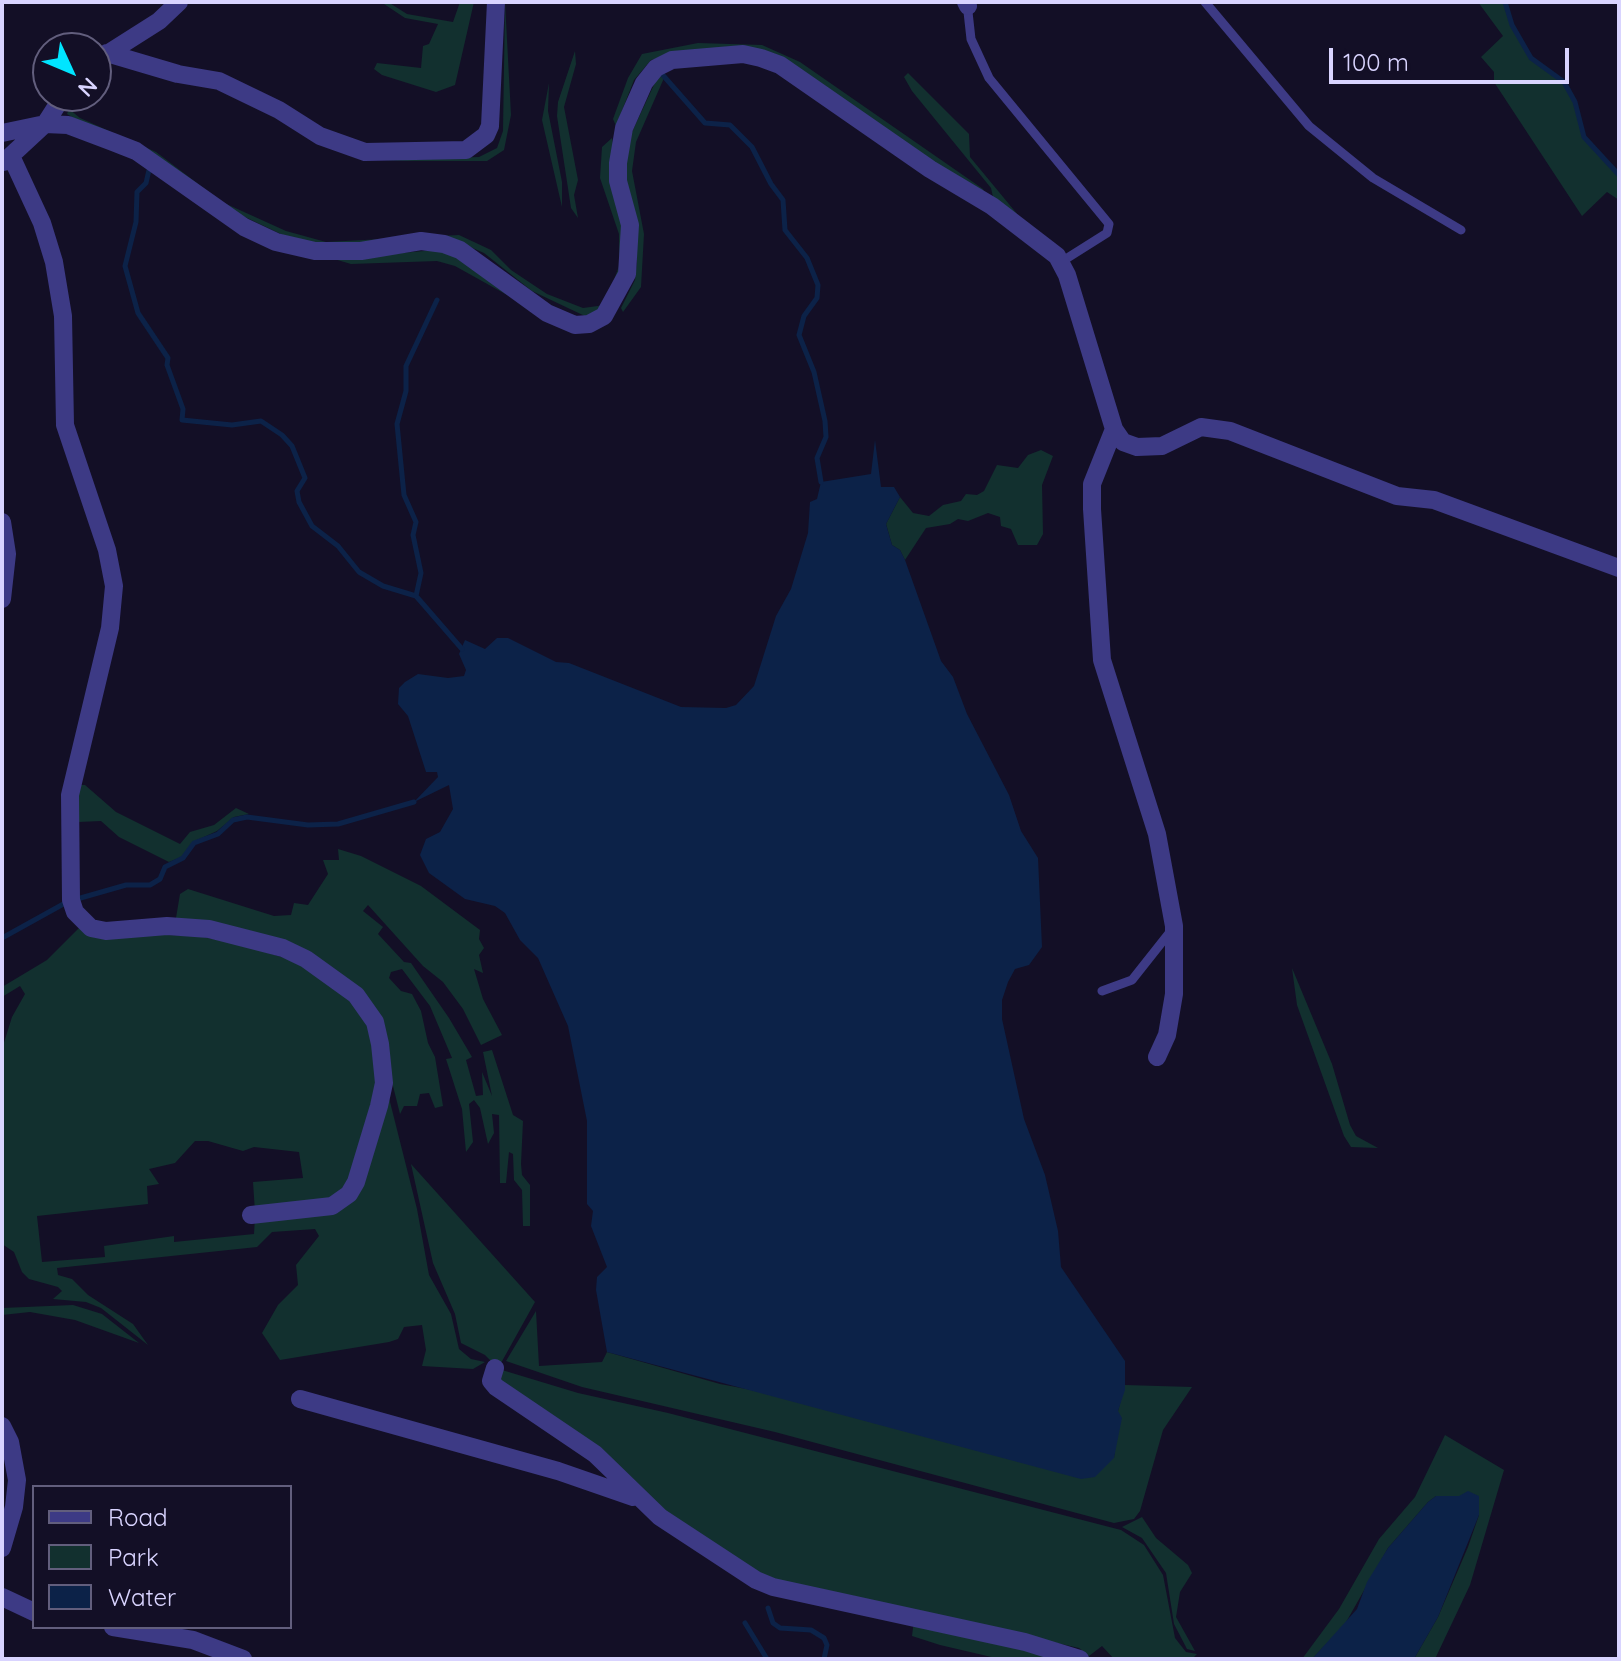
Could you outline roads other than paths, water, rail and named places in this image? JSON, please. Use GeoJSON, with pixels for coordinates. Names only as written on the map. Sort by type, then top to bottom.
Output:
{"type":"FeatureCollection","features":[{"type":"Feature","properties":{"kind":"street"},"geometry":{"type":"LineString","coordinates":[[112,51],[159,21],[179,2]]}},
{"type":"Feature","properties":{"kind":"street"},"geometry":{"type":"LineString","coordinates":[[112,59],[219,81],[279,110],[320,136],[365,152],[466,150],[486,135],[490,126],[496,2]]}},
{"type":"Feature","properties":{"kind":"street"},"geometry":{"type":"LineString","coordinates":[[2,133],[45,124],[68,125],[136,151],[203,201],[244,227],[276,242],[315,251],[361,251],[421,241],[444,244],[460,250],[547,313],[575,325],[589,324],[604,316],[627,274],[630,225],[618,181],[618,163],[624,128],[644,83],[656,68],[672,60],[743,54],[780,65],[930,169],[992,206],[1042,241],[1061,262],[1074,295],[1114,429],[1123,442],[1137,447],[1162,446],[1201,427],[1230,431],[1397,496],[1434,500],[1619,568]]}},
{"type":"Feature","properties":{"kind":"street"},"geometry":{"type":"LineString","coordinates":[[53,112],[45,124],[6,160],[42,223],[54,262],[63,316],[65,425],[107,550],[114,586],[110,628],[70,795],[71,900],[75,912],[91,928],[106,931],[167,926],[209,929],[283,948],[306,959],[356,995],[375,1022],[380,1044],[384,1083],[356,1182],[349,1194],[332,1206],[251,1215]]}},
{"type":"Feature","properties":{"kind":"street"},"geometry":{"type":"LineString","coordinates":[[1114,429],[1092,484],[1102,660],[1157,834],[1174,926],[1174,994],[1167,1035],[1157,1057]]}},
{"type":"Feature","properties":{"kind":"street"},"geometry":{"type":"LineString","coordinates":[[2,522],[7,554],[2,599]]}},
{"type":"Feature","properties":{"kind":"street"},"geometry":{"type":"LineString","coordinates":[[495,1368],[491,1381],[496,1387],[595,1454],[639,1500]]}},
{"type":"Feature","properties":{"kind":"street"},"geometry":{"type":"LineString","coordinates":[[300,1399],[624,1491],[742,1573],[773,1587],[1025,1642],[1080,1659]]}},
{"type":"Feature","properties":{"kind":"street"},"geometry":{"type":"LineString","coordinates":[[2,1426],[10,1442],[17,1480],[14,1507],[2,1548]]}},
{"type":"Feature","properties":{"kind":"street"},"geometry":{"type":"LineString","coordinates":[[2,1597],[32,1611]]}},
{"type":"Feature","properties":{"kind":"street"},"geometry":{"type":"LineString","coordinates":[[125,1629],[193,1640],[243,1659]]}},
{"type":"Feature","properties":{"kind":"lane"},"geometry":{"type":"LineString","coordinates":[[1205,2],[1309,126],[1373,178],[1461,230]]}},
{"type":"Feature","properties":{"kind":"lane"},"geometry":{"type":"LineString","coordinates":[[967,3],[971,39],[989,78],[1109,224],[1107,233],[1061,262]]}},
{"type":"Feature","properties":{"kind":"lane"},"geometry":{"type":"LineString","coordinates":[[1102,991],[1132,980],[1174,926]]}},
{"type":"Feature","properties":{"kind":"water"},"geometry":{"type":"Polygon","coordinates":[[[875,440],[881,487],[894,487],[900,497],[886,524],[892,545],[900,550],[905,560],[941,661],[953,677],[967,714],[1009,795],[1021,831],[1038,858],[1042,947],[1029,965],[1015,969],[1002,1000],[1002,1019],[1024,1119],[1045,1175],[1058,1231],[1061,1267],[1125,1361],[1125,1390],[1118,1411],[1122,1418],[1114,1458],[1095,1477],[1081,1479],[607,1352],[596,1290],[597,1277],[607,1267],[591,1226],[593,1211],[587,1204],[587,1121],[568,1026],[538,958],[520,940],[505,913],[495,906],[465,899],[429,873],[420,855],[426,839],[440,832],[453,809],[449,785],[414,802],[438,777],[437,772],[426,772],[408,716],[398,704],[399,688],[405,682],[418,674],[448,678],[464,676],[466,670],[459,654],[465,640],[485,649],[497,638],[508,638],[556,662],[569,663],[681,707],[726,708],[736,705],[754,686],[776,616],[791,589],[808,533],[810,502],[817,499],[821,482],[871,474],[875,440]]]}},
{"type":"Feature","properties":{"kind":"water"},"geometry":{"type":"Polygon","coordinates":[[[1468,1491],[1479,1496],[1479,1515],[1438,1617],[1414,1659],[1312,1659],[1357,1609],[1367,1582],[1388,1548],[1428,1502],[1436,1496],[1459,1496],[1468,1491]]]}},
{"type":"Feature","properties":{"kind":"waterway"},"geometry":{"type":"LineString","coordinates":[[1505,2],[1512,25],[1531,58],[1564,82],[1575,102],[1584,137],[1619,175]]}},
{"type":"Feature","properties":{"kind":"waterway"},"geometry":{"type":"LineString","coordinates":[[661,73],[705,123],[730,125],[752,147],[783,200],[785,230],[807,258],[818,285],[817,298],[804,316],[799,335],[814,372],[825,421],[826,437],[817,458],[821,482]]}},
{"type":"Feature","properties":{"kind":"waterway"},"geometry":{"type":"LineString","coordinates":[[149,170],[146,183],[137,192],[136,222],[125,266],[138,313],[168,358],[167,365],[183,409],[182,420],[232,425],[261,421],[282,435],[292,446],[305,478],[297,491],[299,502],[312,526],[338,546],[359,572],[383,586],[416,596],[462,649]]}},
{"type":"Feature","properties":{"kind":"waterway"},"geometry":{"type":"LineString","coordinates":[[416,596],[421,573],[413,535],[416,522],[404,495],[397,424],[406,391],[406,366],[437,300]]}},
{"type":"Feature","properties":{"kind":"waterway"},"geometry":{"type":"LineString","coordinates":[[77,899],[126,885],[150,885],[160,879],[165,867],[183,858],[194,843],[218,834],[233,820],[247,817],[308,825],[338,824],[414,802]]}},
{"type":"Feature","properties":{"kind":"waterway"},"geometry":{"type":"LineString","coordinates":[[2,938],[67,902]]}},
{"type":"Feature","properties":{"kind":"waterway"},"geometry":{"type":"LineString","coordinates":[[768,1608],[773,1623],[780,1628],[811,1630],[824,1638],[827,1645],[824,1659]]}},
{"type":"Feature","properties":{"kind":"waterway"},"geometry":{"type":"LineString","coordinates":[[745,1623],[767,1659]]}}]}
